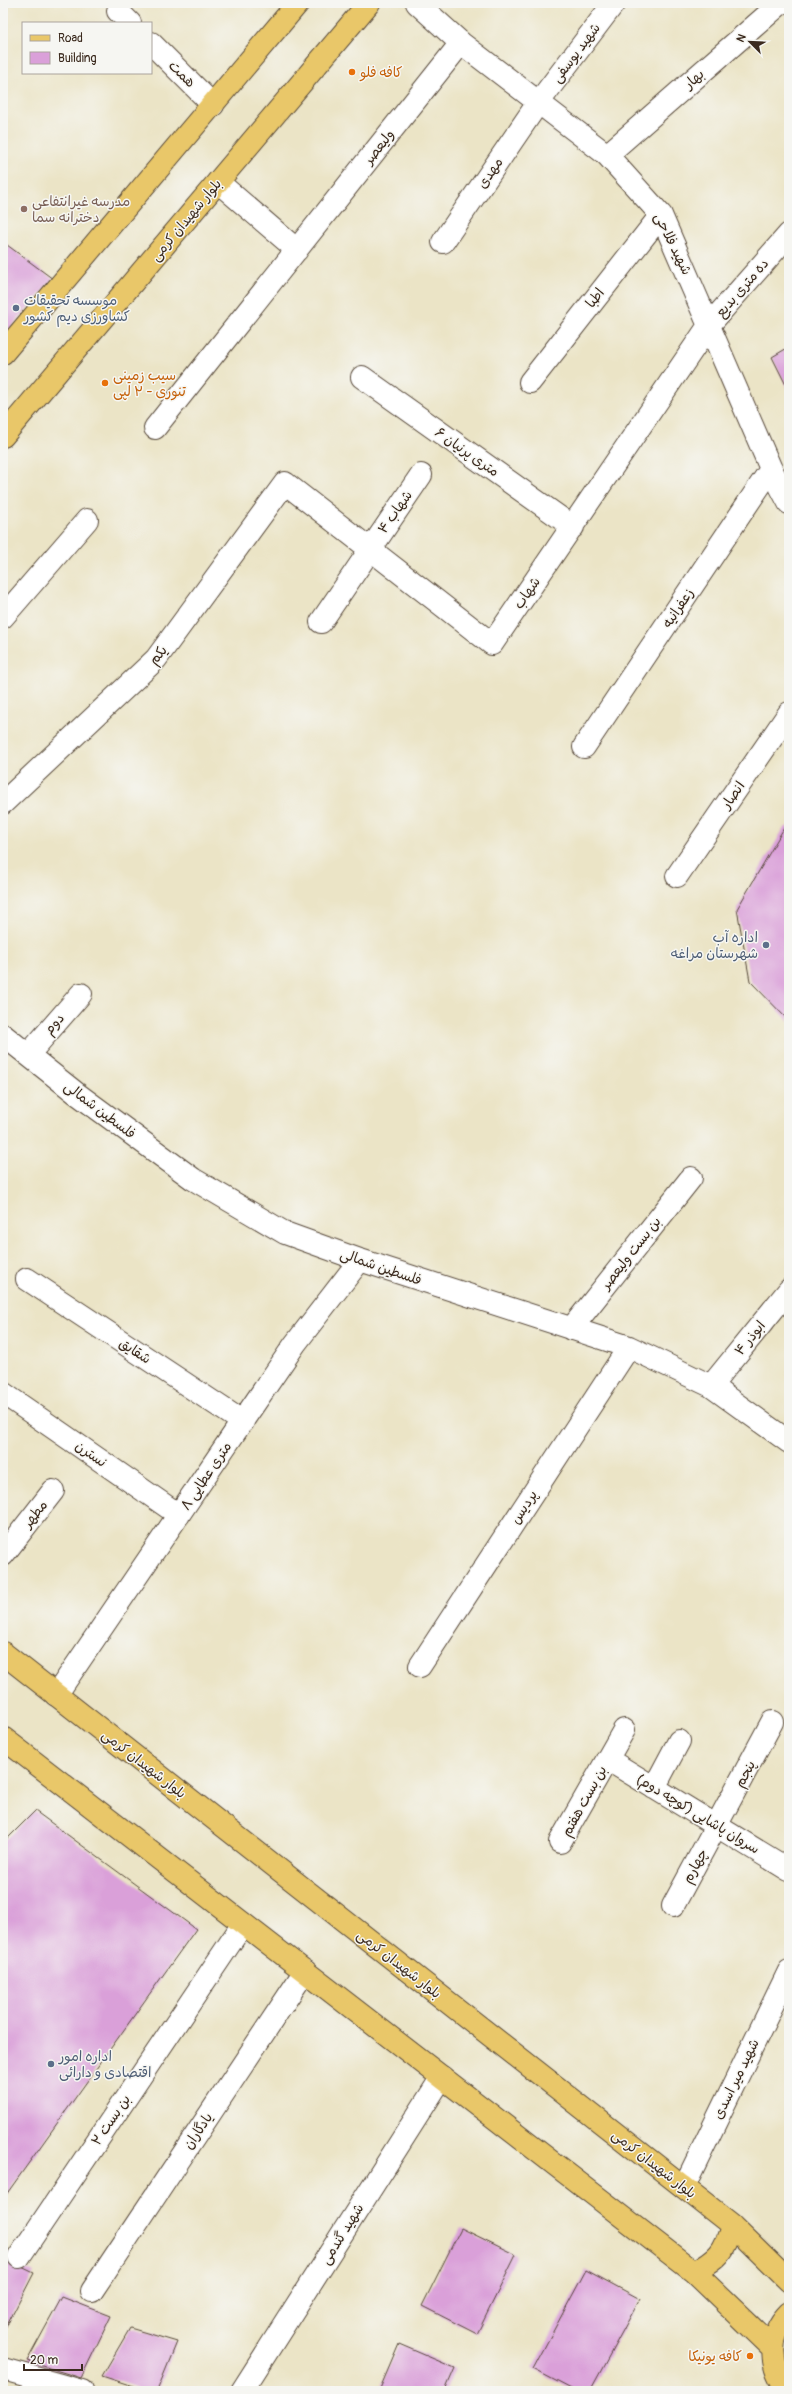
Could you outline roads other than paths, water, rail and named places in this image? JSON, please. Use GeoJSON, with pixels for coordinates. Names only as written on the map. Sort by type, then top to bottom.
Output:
{"type":"FeatureCollection","features":[{"type":"Feature","properties":{"kind":"main road"},"geometry":{"type":"LineString","coordinates":[[3,353],[298,3]]}},
{"type":"Feature","properties":{"kind":"main road","name":"بلوار شهیدان کرمی"},"geometry":{"type":"LineString","coordinates":[[3,436],[369,3]]}},
{"type":"Feature","properties":{"kind":"main road","name":"بلوار شهیدان کرمی"},"geometry":{"type":"LineString","coordinates":[[3,1653],[732,2225],[789,2281]]}},
{"type":"Feature","properties":{"kind":"main road"},"geometry":{"type":"LineString","coordinates":[[3,1738],[694,2272],[772,2348]]}},
{"type":"Feature","properties":{"kind":"main road"},"geometry":{"type":"LineString","coordinates":[[694,2272],[713,2262],[718,2256],[726,2246],[732,2225]]}},
{"type":"Feature","properties":{"kind":"main road"},"geometry":{"type":"LineString","coordinates":[[784,2389],[774,2364],[772,2348],[776,2333],[789,2313]]}},
{"type":"Feature","properties":{"kind":"street","name":"شهید فلاحی"},"geometry":{"type":"LineString","coordinates":[[417,3],[461,43],[538,104],[607,154],[661,215],[710,324],[771,469],[789,503]]}},
{"type":"Feature","properties":{"kind":"street","name":"شهید یوسفی"},"geometry":{"type":"LineString","coordinates":[[538,104],[614,3]]}},
{"type":"Feature","properties":{"kind":"street","name":"بهار"},"geometry":{"type":"LineString","coordinates":[[607,154],[781,3]]}},
{"type":"Feature","properties":{"kind":"street","name":"ولیعصر"},"geometry":{"type":"LineString","coordinates":[[155,428],[461,43]]}},
{"type":"Feature","properties":{"kind":"street","name":"همت"},"geometry":{"type":"LineString","coordinates":[[152,44],[213,105]]}},
{"type":"Feature","properties":{"kind":"street","name":"مهدی"},"geometry":{"type":"LineString","coordinates":[[443,242],[538,104]]}},
{"type":"Feature","properties":{"kind":"street"},"geometry":{"type":"LineString","coordinates":[[218,182],[296,250]]}},
{"type":"Feature","properties":{"kind":"street","name":"اطبا"},"geometry":{"type":"LineString","coordinates":[[530,382],[661,215]]}},
{"type":"Feature","properties":{"kind":"street","name":"ده متری بدیع"},"geometry":{"type":"LineString","coordinates":[[710,324],[789,234]]}},
{"type":"Feature","properties":{"kind":"street","name":"شهاب"},"geometry":{"type":"LineString","coordinates":[[285,483],[492,644],[710,324]]}},
{"type":"Feature","properties":{"kind":"street","name":"۶ متری پرنیان"},"geometry":{"type":"LineString","coordinates":[[362,377],[573,527]]}},
{"type":"Feature","properties":{"kind":"street","name":"زعفرانیه"},"geometry":{"type":"LineString","coordinates":[[584,747],[771,469]]}},
{"type":"Feature","properties":{"kind":"street","name":"شهاب ۴"},"geometry":{"type":"LineString","coordinates":[[321,622],[369,548],[421,475]]}},
{"type":"Feature","properties":{"kind":"street","name":"یکم"},"geometry":{"type":"LineString","coordinates":[[3,803],[156,659],[285,483]]}},
{"type":"Feature","properties":{"kind":"street"},"geometry":{"type":"LineString","coordinates":[[3,617],[88,520]]}},
{"type":"Feature","properties":{"kind":"street","name":"انصار"},"geometry":{"type":"LineString","coordinates":[[677,876],[789,713]]}},
{"type":"Feature","properties":{"kind":"street","name":"دوم"},"geometry":{"type":"LineString","coordinates":[[28,1054],[81,994]]}},
{"type":"Feature","properties":{"kind":"street","name":"فلسطین شمالی"},"geometry":{"type":"LineString","coordinates":[[3,1035],[76,1093],[193,1179],[285,1233],[360,1260],[629,1347],[711,1386],[789,1442]]}},
{"type":"Feature","properties":{"kind":"street","name":"بن بست ولیعصر"},"geometry":{"type":"LineString","coordinates":[[571,1329],[691,1178]]}},
{"type":"Feature","properties":{"kind":"street","name":"۸ متری عطایی"},"geometry":{"type":"LineString","coordinates":[[56,1695],[295,1344],[360,1260]]}},
{"type":"Feature","properties":{"kind":"street","name":"شقایق"},"geometry":{"type":"LineString","coordinates":[[27,1279],[243,1422]]}},
{"type":"Feature","properties":{"kind":"street","name":"ابوذر ۴"},"geometry":{"type":"LineString","coordinates":[[711,1386],[789,1290]]}},
{"type":"Feature","properties":{"kind":"street","name":"پردیس"},"geometry":{"type":"LineString","coordinates":[[420,1666],[629,1347]]}},
{"type":"Feature","properties":{"kind":"street","name":"نسترن"},"geometry":{"type":"LineString","coordinates":[[3,1393],[179,1515]]}},
{"type":"Feature","properties":{"kind":"street","name":"مطهر"},"geometry":{"type":"LineString","coordinates":[[3,1555],[53,1491]]}},
{"type":"Feature","properties":{"kind":"street","name":"پنجم"},"geometry":{"type":"LineString","coordinates":[[717,1826],[772,1722]]}},
{"type":"Feature","properties":{"kind":"street","name":"بن بست هفتم"},"geometry":{"type":"LineString","coordinates":[[560,1842],[624,1730]]}},
{"type":"Feature","properties":{"kind":"street"},"geometry":{"type":"LineString","coordinates":[[654,1788],[679,1741]]}},
{"type":"Feature","properties":{"kind":"street","name":"سروان پاشایی (کوچه دوم)"},"geometry":{"type":"LineString","coordinates":[[607,1759],[789,1870]]}},
{"type":"Feature","properties":{"kind":"street","name":"چهارم"},"geometry":{"type":"LineString","coordinates":[[674,1906],[717,1826]]}},
{"type":"Feature","properties":{"kind":"street","name":"بن بست ۲"},"geometry":{"type":"LineString","coordinates":[[19,2257],[243,1924]]}},
{"type":"Feature","properties":{"kind":"street","name":"یادگاران"},"geometry":{"type":"LineString","coordinates":[[92,2291],[305,1971]]}},
{"type":"Feature","properties":{"kind":"street","name":"شهید میر اسدی"},"geometry":{"type":"LineString","coordinates":[[684,2187],[789,1971]]}},
{"type":"Feature","properties":{"kind":"street","name":"شهید گندمی"},"geometry":{"type":"LineString","coordinates":[[242,2391],[442,2077]]}},
{"type":"Feature","properties":{"kind":"street"},"geometry":{"type":"LineString","coordinates":[[3,2369],[82,2391]]}},
{"type":"Feature","properties":{"kind":"place","name":"کافه فلو"},"geometry":{"type":"Point","coordinates":[352,72]}},
{"type":"Feature","properties":{"kind":"place","name":"مدرسه غیرانتفاعی دخترانه سما"},"geometry":{"type":"Point","coordinates":[24,209]}},
{"type":"Feature","properties":{"kind":"place","name":"موسسه تحقیقات کشاورزی دیم کشور"},"geometry":{"type":"Point","coordinates":[16,308]}},
{"type":"Feature","properties":{"kind":"place","name":"سیب زمینی تنوری - ۲ لپی"},"geometry":{"type":"Point","coordinates":[105,383]}},
{"type":"Feature","properties":{"kind":"place","name":"اداره آب شهرستان مراغه"},"geometry":{"type":"Point","coordinates":[766,945]}},
{"type":"Feature","properties":{"kind":"place","name":"اداره امور اقتصادی و دارائی"},"geometry":{"type":"Point","coordinates":[51,2064]}},
{"type":"Feature","properties":{"kind":"place","name":"کافه یونیکا"},"geometry":{"type":"Point","coordinates":[750,2356]}}]}
